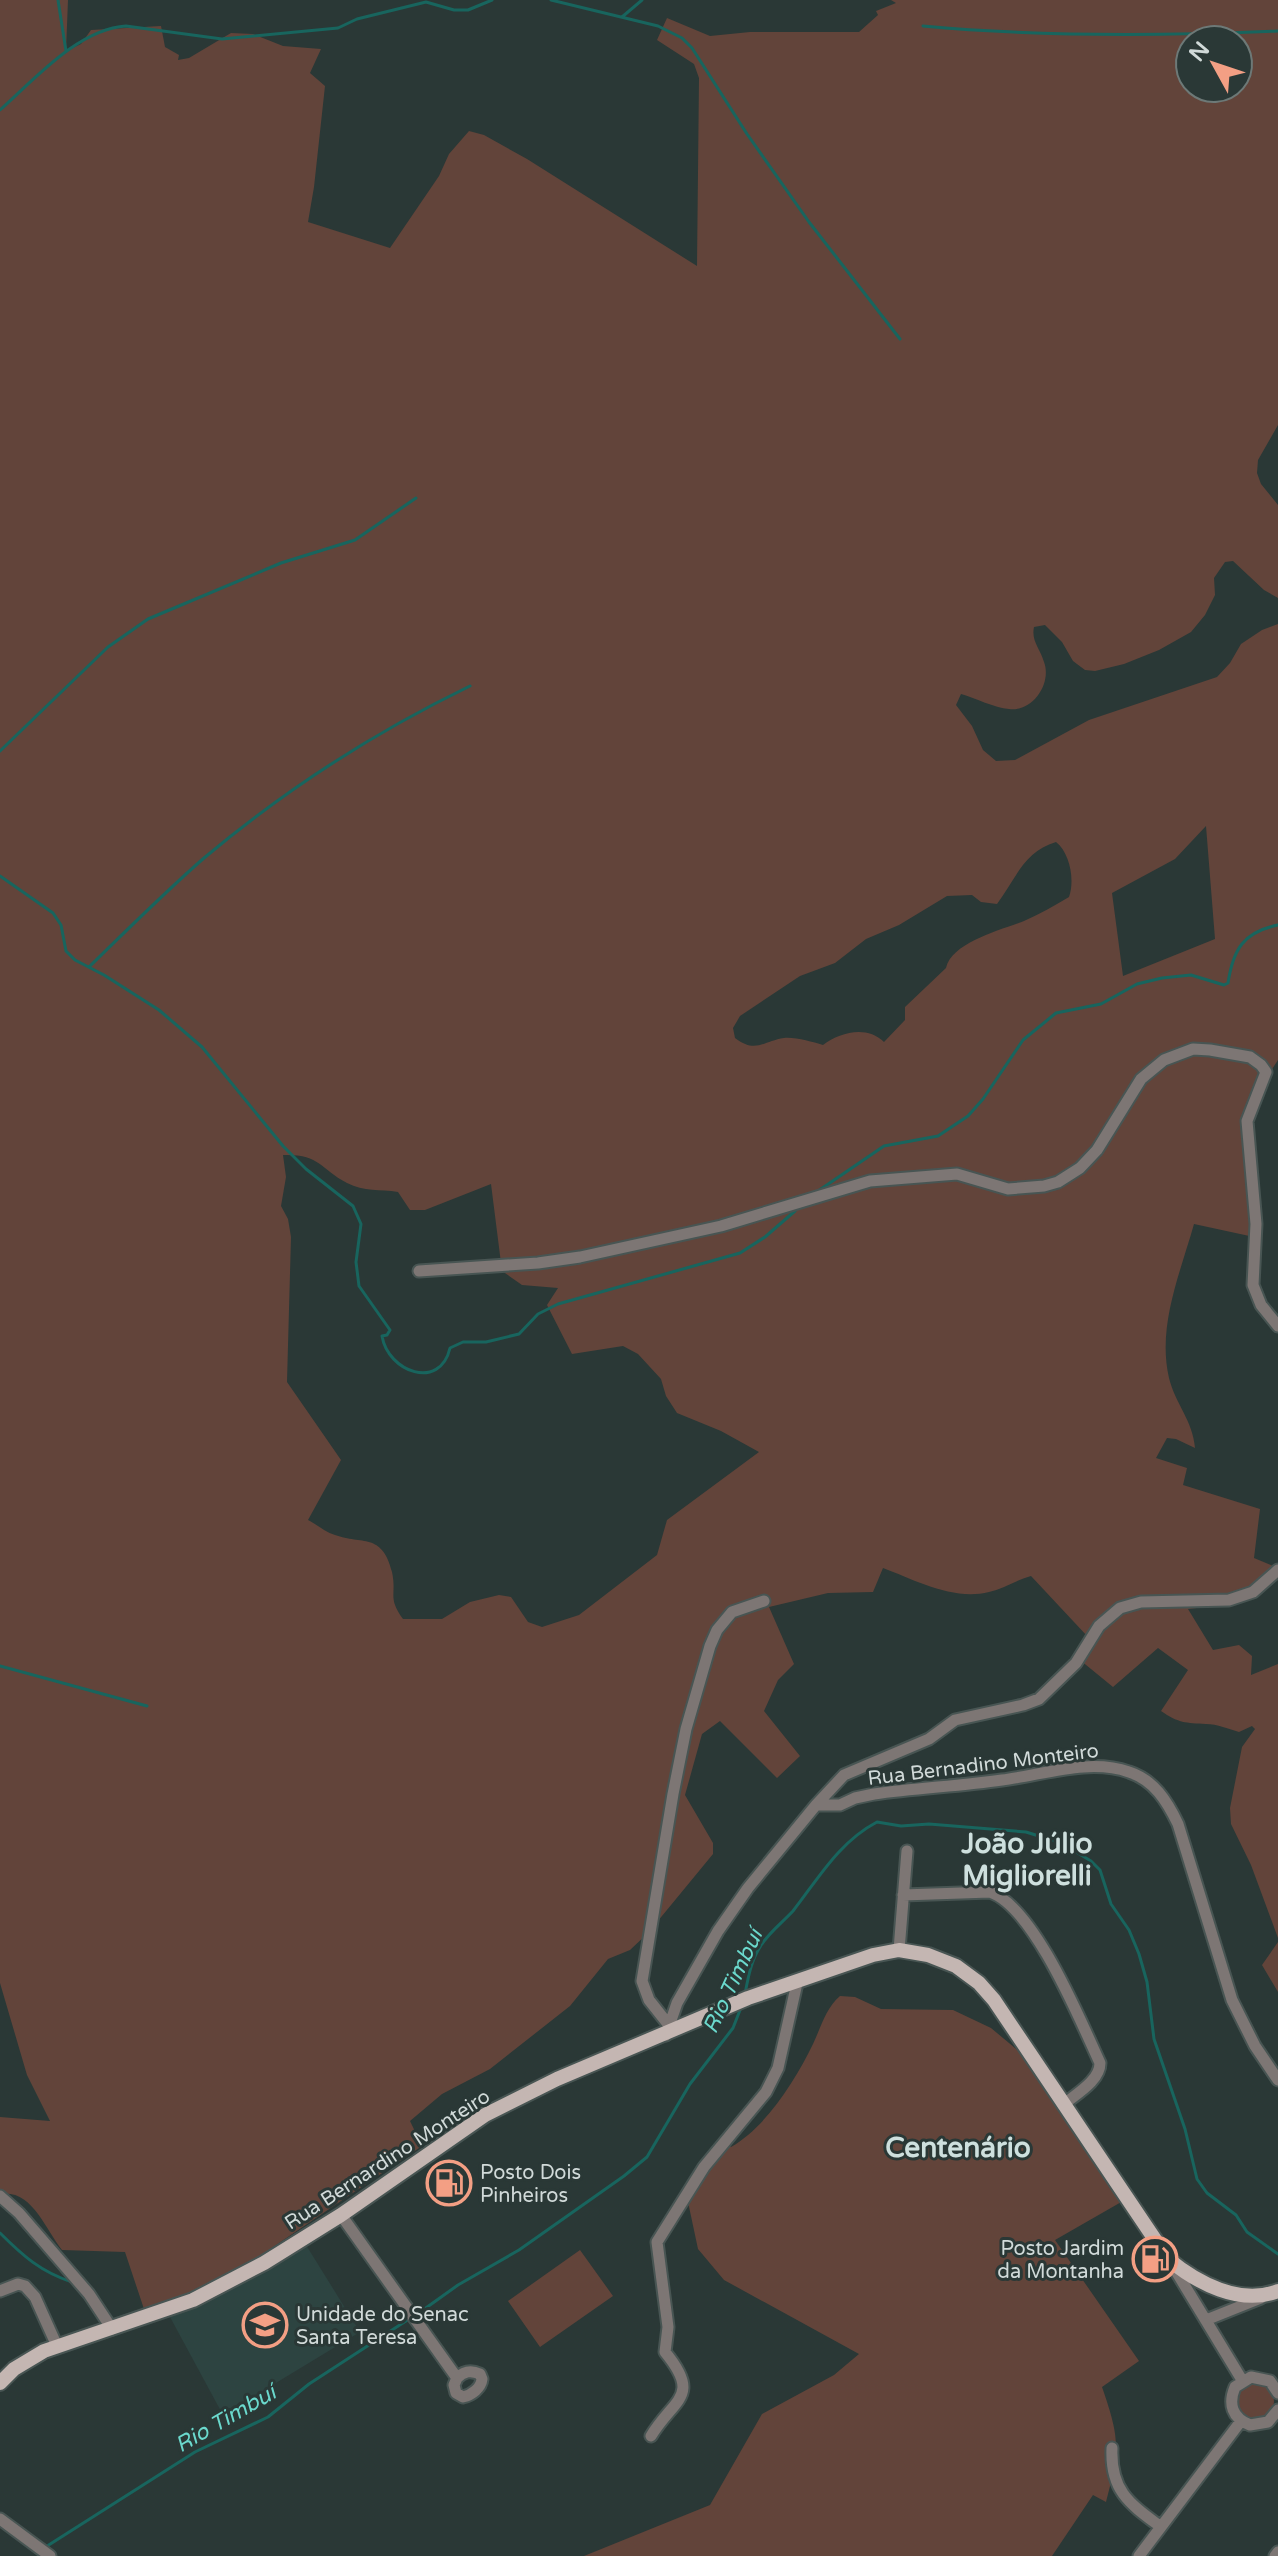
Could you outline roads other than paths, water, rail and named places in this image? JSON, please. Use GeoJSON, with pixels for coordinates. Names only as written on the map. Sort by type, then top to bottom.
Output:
{"type":"FeatureCollection","features":[{"type":"Feature","properties":{"kind":"main road","name":"Rua Bernardino Monteiro"},"geometry":{"type":"LineString","coordinates":[[0,2383],[27,2359],[193,2300],[264,2263],[341,2215],[485,2115],[557,2079],[667,2029],[748,1998],[873,1955],[899,1950],[941,1959],[969,1974],[994,2000],[1168,2259]]}},
{"type":"Feature","properties":{"kind":"main road"},"geometry":{"type":"LineString","coordinates":[[1168,2259],[1202,2283],[1241,2294],[1273,2293]]}},
{"type":"Feature","properties":{"kind":"street"},"geometry":{"type":"LineString","coordinates":[[419,1271],[580,1257],[721,1226],[870,1181],[957,1174],[1008,1189],[1044,1186],[1070,1176],[1097,1150],[1150,1070],[1177,1053],[1193,1049],[1210,1050],[1250,1057],[1266,1072],[1247,1121],[1256,1224],[1253,1285],[1261,1305],[1278,1326]]}},
{"type":"Feature","properties":{"kind":"street"},"geometry":{"type":"LineString","coordinates":[[667,2029],[718,1931],[748,1888],[844,1775],[929,1739],[955,1720],[1039,1699],[1070,1671],[1099,1626],[1120,1608],[1141,1602],[1229,1600],[1253,1592],[1278,1570]]}},
{"type":"Feature","properties":{"kind":"street"},"geometry":{"type":"LineString","coordinates":[[667,2029],[644,1992],[642,1981],[686,1729],[717,1630],[732,1612],[764,1601]]}},
{"type":"Feature","properties":{"kind":"street","name":"Rua Bernadino Monteiro"},"geometry":{"type":"LineString","coordinates":[[816,1805],[840,1805],[874,1794],[1001,1781],[1081,1767],[1110,1767],[1144,1779],[1168,1803],[1178,1824],[1232,2000],[1255,2046],[1278,2080]]}},
{"type":"Feature","properties":{"kind":"street"},"geometry":{"type":"LineString","coordinates":[[899,1950],[907,1851]]}},
{"type":"Feature","properties":{"kind":"street"},"geometry":{"type":"LineString","coordinates":[[903,1895],[990,1892],[1001,1896],[1021,1914],[1070,1998],[1100,2063],[1095,2077],[1063,2105]]}},
{"type":"Feature","properties":{"kind":"street"},"geometry":{"type":"LineString","coordinates":[[651,2436],[668,2411],[680,2401],[684,2391],[680,2375],[665,2350],[668,2327],[662,2294],[662,2268],[656,2249],[660,2235],[704,2167],[766,2092],[778,2068],[797,1983]]}},
{"type":"Feature","properties":{"kind":"street"},"geometry":{"type":"LineString","coordinates":[[0,2196],[19,2213],[89,2294],[112,2329]]}},
{"type":"Feature","properties":{"kind":"street"},"geometry":{"type":"LineString","coordinates":[[341,2215],[457,2378]]}},
{"type":"Feature","properties":{"kind":"street"},"geometry":{"type":"LineString","coordinates":[[1168,2259],[1242,2380]]}},
{"type":"Feature","properties":{"kind":"street"},"geometry":{"type":"LineString","coordinates":[[0,2291],[18,2284],[30,2290],[57,2346]]}},
{"type":"Feature","properties":{"kind":"street"},"geometry":{"type":"LineString","coordinates":[[1206,2320],[1273,2293]]}},
{"type":"Feature","properties":{"kind":"street"},"geometry":{"type":"LineString","coordinates":[[1277,2415],[1259,2426],[1241,2421],[1234,2415],[1231,2396],[1242,2380],[1261,2377],[1270,2381],[1278,2393]]}},
{"type":"Feature","properties":{"kind":"street"},"geometry":{"type":"LineString","coordinates":[[1139,2556],[1241,2421]]}},
{"type":"Feature","properties":{"kind":"street"},"geometry":{"type":"LineString","coordinates":[[1112,2448],[1113,2471],[1123,2496],[1161,2527]]}},
{"type":"Feature","properties":{"kind":"street"},"geometry":{"type":"LineString","coordinates":[[0,2519],[48,2555]]}},
{"type":"Feature","properties":{"kind":"waterway"},"geometry":{"type":"LineString","coordinates":[[58,0],[66,51]]}},
{"type":"Feature","properties":{"kind":"waterway"},"geometry":{"type":"LineString","coordinates":[[0,110],[58,58],[91,36],[108,29],[126,26],[222,39],[338,28],[357,19],[426,2],[454,10],[468,10],[492,0]]}},
{"type":"Feature","properties":{"kind":"waterway"},"geometry":{"type":"LineString","coordinates":[[551,0],[658,26],[682,38],[692,48],[809,222],[900,339]]}},
{"type":"Feature","properties":{"kind":"waterway"},"geometry":{"type":"LineString","coordinates":[[622,17],[642,0]]}},
{"type":"Feature","properties":{"kind":"waterway"},"geometry":{"type":"LineString","coordinates":[[923,26],[1100,34],[1278,31]]}},
{"type":"Feature","properties":{"kind":"waterway"},"geometry":{"type":"LineString","coordinates":[[0,751],[108,647],[148,619],[281,563],[355,540],[416,498]]}},
{"type":"Feature","properties":{"kind":"waterway"},"geometry":{"type":"LineString","coordinates":[[89,967],[189,871],[266,809],[365,743],[470,686]]}},
{"type":"Feature","properties":{"kind":"waterway"},"geometry":{"type":"LineString","coordinates":[[0,876],[53,913],[61,925],[66,951],[75,960],[159,1010],[202,1047],[283,1146],[306,1169],[353,1206],[361,1224],[356,1262],[359,1286],[390,1330],[382,1336],[386,1349],[394,1359],[414,1372],[426,1373],[436,1369],[450,1348],[463,1342],[486,1342],[519,1334],[538,1314],[558,1304],[740,1253],[765,1237],[795,1211]]}},
{"type":"Feature","properties":{"kind":"waterway"},"geometry":{"type":"LineString","coordinates":[[818,1191],[884,1146],[938,1136],[968,1116],[1023,1040],[1056,1013],[1101,1004],[1137,984],[1162,978],[1191,975],[1224,985],[1228,983],[1233,961],[1242,944],[1256,932],[1278,925]]}},
{"type":"Feature","properties":{"kind":"waterway"},"geometry":{"type":"LineString","coordinates":[[0,1666],[147,1706]]}},
{"type":"Feature","properties":{"kind":"waterway","name":"Rio Timbuí"},"geometry":{"type":"LineString","coordinates":[[745,1994],[752,1964],[763,1942],[793,1911],[840,1851],[877,1822],[1026,1832],[1061,1843],[1100,1870],[1111,1904],[1129,1930],[1139,1954],[1147,1982],[1154,2039],[1185,2129],[1197,2179],[1207,2193],[1236,2215],[1247,2232],[1278,2254]]}},
{"type":"Feature","properties":{"kind":"waterway","name":"Rio Timbuí"},"geometry":{"type":"LineString","coordinates":[[416,2315],[458,2285],[519,2250],[647,2157],[690,2084],[733,2028],[742,2005]]}},
{"type":"Feature","properties":{"kind":"waterway"},"geometry":{"type":"LineString","coordinates":[[0,2233],[33,2262],[72,2282]]}},
{"type":"Feature","properties":{"kind":"waterway","name":"Rio Timbuí"},"geometry":{"type":"LineString","coordinates":[[44,2548],[195,2452],[268,2417],[309,2384],[409,2319]]}},
{"type":"Feature","properties":{"kind":"place","name":"Posto Dois Pinheiros"},"geometry":{"type":"Point","coordinates":[449,2183]}},
{"type":"Feature","properties":{"kind":"place","name":"Posto Jardim da Montanha"},"geometry":{"type":"Point","coordinates":[1155,2259]}},
{"type":"Feature","properties":{"kind":"place","name":"Unidade do Senac Santa Teresa"},"geometry":{"type":"Point","coordinates":[265,2325]}},
{"type":"Feature","properties":{"kind":"district","name":"João Júlio Migliorelli"},"geometry":{"type":"Point","coordinates":[1027,1859]}},
{"type":"Feature","properties":{"kind":"district","name":"Centenário"},"geometry":{"type":"Point","coordinates":[958,2147]}}]}
